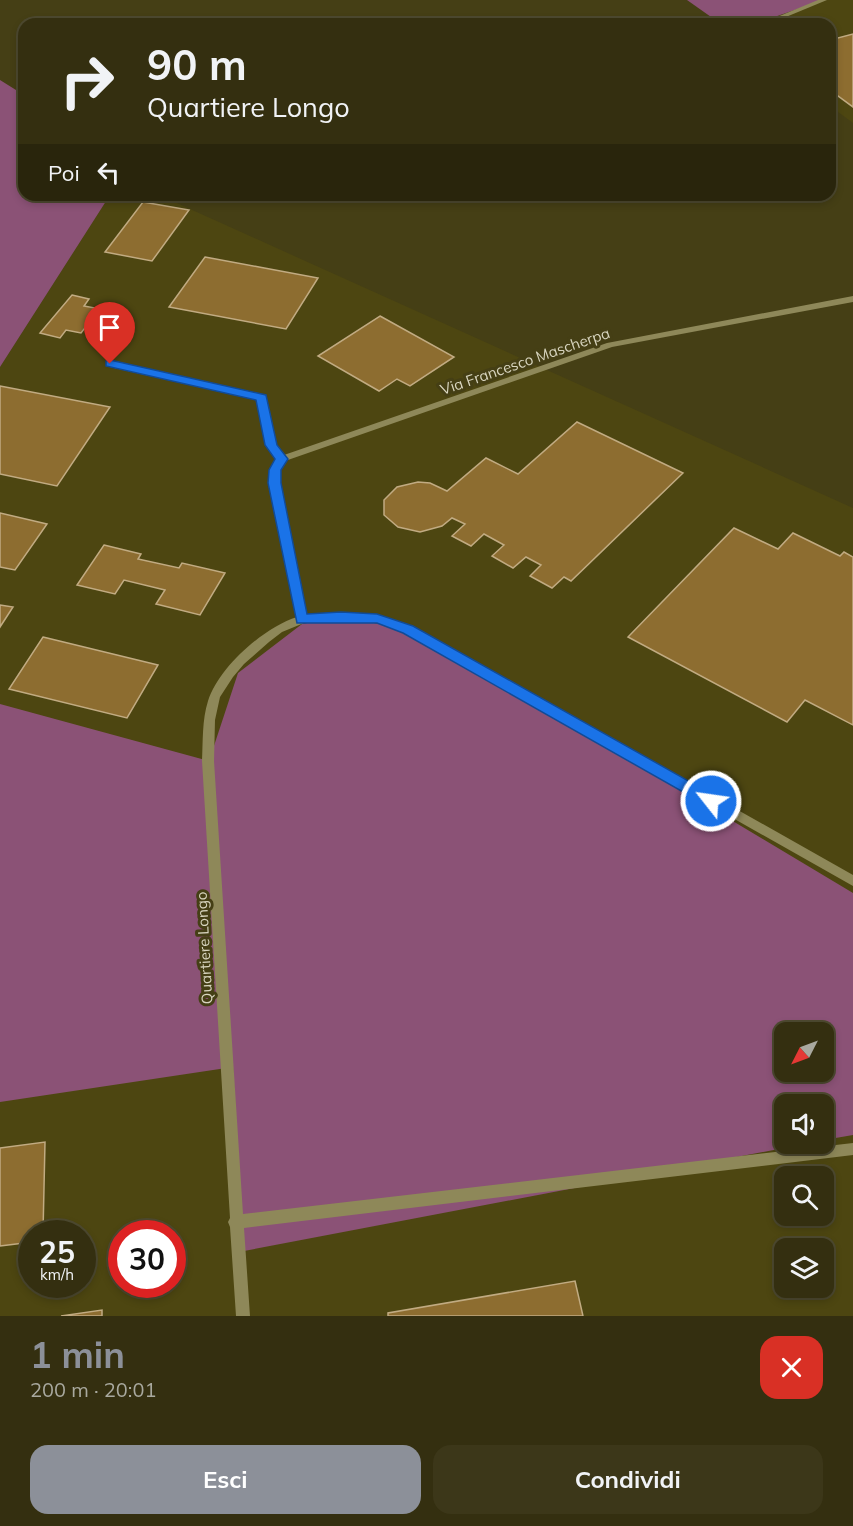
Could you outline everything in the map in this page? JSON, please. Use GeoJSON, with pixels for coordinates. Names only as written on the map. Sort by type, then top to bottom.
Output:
{"type":"FeatureCollection","features":[{"type":"Feature","properties":{"kind":"street"},"geometry":{"type":"LineString","coordinates":[[778,18],[824,0]]}},
{"type":"Feature","properties":{"kind":"street","name":"Via Francesco Mascherpa"},"geometry":{"type":"LineString","coordinates":[[282,459],[610,345],[853,299]]}},
{"type":"Feature","properties":{"kind":"street"},"geometry":{"type":"LineString","coordinates":[[110,364],[262,398],[271,445],[282,459],[275,470],[274,483],[302,619]]}},
{"type":"Feature","properties":{"kind":"street","name":"Quartiere Longo"},"geometry":{"type":"LineString","coordinates":[[243,1316],[235,1222],[208,761],[214,698],[230,673],[248,653],[273,634],[302,619],[341,617],[377,619],[408,629],[853,881]]}},
{"type":"Feature","properties":{"kind":"street"},"geometry":{"type":"LineString","coordinates":[[235,1222],[853,1149]]}},
{"type":"Feature","properties":{"kind":"shaded area"},"geometry":{"type":"Polygon","coordinates":[[[687,0],[821,1],[771,18],[712,18],[687,0]]]}},
{"type":"Feature","properties":{"kind":"shaded area"},"geometry":{"type":"Polygon","coordinates":[[[823,0],[853,0],[853,123],[836,110],[836,18],[771,18],[823,0]]]}},
{"type":"Feature","properties":{"kind":"shaded area"},"geometry":{"type":"Polygon","coordinates":[[[0,80],[18,91],[18,201],[106,201],[0,367],[0,80]]]}},
{"type":"Feature","properties":{"kind":"shaded area"},"geometry":{"type":"Polygon","coordinates":[[[106,201],[172,201],[853,508],[853,1316],[0,1316],[0,367],[106,201]]]}},
{"type":"Feature","properties":{"kind":"shaded area"},"geometry":{"type":"Polygon","coordinates":[[[339,617],[414,630],[853,893],[853,1135],[834,1138],[834,1094],[774,1094],[774,1150],[244,1251],[233,1067],[0,1102],[0,704],[209,761],[238,673],[302,624],[339,617]]]}},
{"type":"Feature","properties":{"kind":"building"},"geometry":{"type":"Polygon","coordinates":[[[853,34],[853,107],[836,94],[836,38],[853,34]]]}},
{"type":"Feature","properties":{"kind":"building"},"geometry":{"type":"Polygon","coordinates":[[[143,202],[189,210],[152,261],[105,252],[143,202]]]}},
{"type":"Feature","properties":{"kind":"building"},"geometry":{"type":"Polygon","coordinates":[[[205,257],[318,278],[286,329],[169,307],[205,257]]]}},
{"type":"Feature","properties":{"kind":"building"},"geometry":{"type":"Polygon","coordinates":[[[72,295],[89,299],[84,306],[100,309],[81,333],[66,330],[60,338],[40,333],[72,295]]]}},
{"type":"Feature","properties":{"kind":"building"},"geometry":{"type":"Polygon","coordinates":[[[380,316],[454,357],[410,386],[397,379],[379,391],[318,356],[380,316]]]}},
{"type":"Feature","properties":{"kind":"building"},"geometry":{"type":"Polygon","coordinates":[[[0,386],[110,407],[57,486],[0,474],[0,386]]]}},
{"type":"Feature","properties":{"kind":"building"},"geometry":{"type":"Polygon","coordinates":[[[577,422],[683,473],[571,581],[564,577],[552,588],[530,576],[541,565],[526,557],[513,568],[492,556],[504,545],[484,534],[471,546],[452,536],[465,524],[452,518],[442,526],[420,532],[398,527],[384,515],[384,500],[397,487],[418,482],[430,483],[447,491],[486,458],[518,474],[577,422]]]}},
{"type":"Feature","properties":{"kind":"building"},"geometry":{"type":"Polygon","coordinates":[[[0,513],[47,524],[15,570],[0,567],[0,513]]]}},
{"type":"Feature","properties":{"kind":"building"},"geometry":{"type":"Polygon","coordinates":[[[734,528],[778,549],[793,533],[840,556],[844,552],[853,557],[853,725],[805,700],[787,722],[628,637],[734,528]]]}},
{"type":"Feature","properties":{"kind":"building"},"geometry":{"type":"Polygon","coordinates":[[[104,545],[141,554],[138,559],[179,568],[182,563],[225,573],[200,615],[156,604],[165,590],[124,580],[115,594],[77,585],[104,545]]]}},
{"type":"Feature","properties":{"kind":"building"},"geometry":{"type":"Polygon","coordinates":[[[0,605],[13,607],[0,627],[0,605]]]}},
{"type":"Feature","properties":{"kind":"building"},"geometry":{"type":"Polygon","coordinates":[[[43,637],[158,665],[127,718],[9,689],[43,637]]]}},
{"type":"Feature","properties":{"kind":"building"},"geometry":{"type":"Polygon","coordinates":[[[45,1142],[43,1220],[18,1220],[18,1244],[0,1246],[0,1148],[45,1142]]]}},
{"type":"Feature","properties":{"kind":"building"},"geometry":{"type":"Polygon","coordinates":[[[575,1281],[583,1316],[388,1316],[388,1313],[575,1281]]]}},
{"type":"Feature","properties":{"kind":"building"},"geometry":{"type":"Polygon","coordinates":[[[102,1310],[102,1316],[61,1316],[102,1310]]]}},
{"type":"Feature","properties":{"kind":"route"},"geometry":{"type":"LineString","coordinates":[[110,364],[262,398],[271,445],[282,459],[275,470],[274,483],[302,619],[341,617],[377,619],[408,629],[711,801]]}}]}
